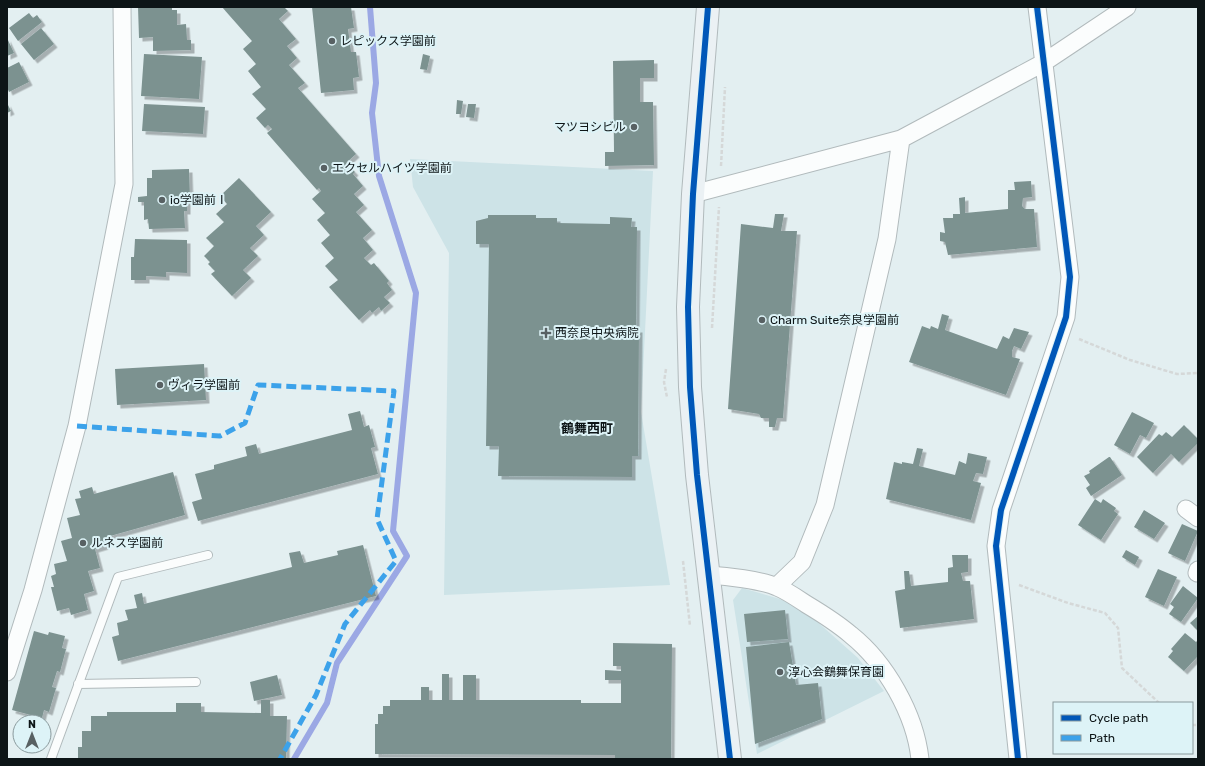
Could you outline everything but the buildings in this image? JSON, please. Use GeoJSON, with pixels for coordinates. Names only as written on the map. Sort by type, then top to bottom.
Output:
{"type":"FeatureCollection","features":[{"type":"Feature","properties":{"kind":"street"},"geometry":{"type":"LineString","coordinates":[[7,670],[33,590],[77,426],[124,184],[122,7]]}},
{"type":"Feature","properties":{"kind":"street"},"geometry":{"type":"LineString","coordinates":[[708,7],[694,194],[688,307],[690,387],[697,475],[730,759]]}},
{"type":"Feature","properties":{"kind":"street"},"geometry":{"type":"LineString","coordinates":[[1018,759],[996,546],[1001,510],[1066,318],[1070,277],[1037,7]]}},
{"type":"Feature","properties":{"kind":"street"},"geometry":{"type":"LineString","coordinates":[[694,194],[901,140],[1043,63],[1127,7]]}},
{"type":"Feature","properties":{"kind":"street"},"geometry":{"type":"LineString","coordinates":[[777,586],[802,562],[825,505],[888,239],[901,140]]}},
{"type":"Feature","properties":{"kind":"street"},"geometry":{"type":"LineString","coordinates":[[709,575],[726,576],[777,586],[823,615],[852,636],[886,674],[904,705],[918,740],[920,759]]}},
{"type":"Feature","properties":{"kind":"lane"},"geometry":{"type":"LineString","coordinates":[[51,759],[118,577],[208,554]]}},
{"type":"Feature","properties":{"kind":"lane"},"geometry":{"type":"LineString","coordinates":[[78,684],[196,682]]}},
{"type":"Feature","properties":{"kind":"path"},"geometry":{"type":"LineString","coordinates":[[721,167],[726,80]]}},
{"type":"Feature","properties":{"kind":"path"},"geometry":{"type":"LineString","coordinates":[[712,329],[719,204]]}},
{"type":"Feature","properties":{"kind":"path"},"geometry":{"type":"LineString","coordinates":[[1062,332],[1130,360],[1177,374],[1198,373]]}},
{"type":"Feature","properties":{"kind":"path"},"geometry":{"type":"LineString","coordinates":[[1014,584],[1068,603],[1105,613],[1118,628],[1122,668],[1158,702]]}},
{"type":"Feature","properties":{"kind":"shaded area","name":"西奈良中央病院"},"geometry":{"type":"Polygon","coordinates":[[[410,159],[653,171],[641,412],[670,585],[444,595],[449,253],[413,187],[410,159]]]}},
{"type":"Feature","properties":{"kind":"shaded area"},"geometry":{"type":"Polygon","coordinates":[[[742,588],[780,599],[804,610],[858,658],[884,691],[757,754],[733,600],[742,588]]]}},
{"type":"Feature","properties":{"kind":"waterway"},"geometry":{"type":"LineString","coordinates":[[294,759],[327,703],[337,663],[407,556],[393,531],[416,293],[379,176],[372,113],[376,83],[370,7]]}},
{"type":"Feature","properties":{"kind":"marked path"},"geometry":{"type":"LineString","coordinates":[[77,426],[220,436],[245,423],[258,385],[394,391],[377,519],[396,561],[345,624],[316,695],[280,759]]}},
{"type":"Feature","properties":{"kind":"cycle path"},"geometry":{"type":"LineString","coordinates":[[708,7],[693,194],[688,307],[690,387],[697,475],[730,759]]}},
{"type":"Feature","properties":{"kind":"cycle path"},"geometry":{"type":"LineString","coordinates":[[1018,759],[996,546],[1001,510],[1066,317],[1070,277],[1037,7]]}},
{"type":"Feature","properties":{"kind":"place","name":"レピックス学園前"},"geometry":{"type":"Point","coordinates":[332,41]}},
{"type":"Feature","properties":{"kind":"place","name":"マツヨシビル"},"geometry":{"type":"Point","coordinates":[634,127]}},
{"type":"Feature","properties":{"kind":"place","name":"エクセルハイツ学園前"},"geometry":{"type":"Point","coordinates":[324,168]}},
{"type":"Feature","properties":{"kind":"place","name":"io学園前Ⅰ"},"geometry":{"type":"Point","coordinates":[162,200]}},
{"type":"Feature","properties":{"kind":"place","name":"Charm Suite奈良学園前"},"geometry":{"type":"Point","coordinates":[762,320]}},
{"type":"Feature","properties":{"kind":"place","name":"西奈良中央病院"},"geometry":{"type":"Point","coordinates":[546,333]}},
{"type":"Feature","properties":{"kind":"place","name":"ヴィラ学園前"},"geometry":{"type":"Point","coordinates":[160,385]}},
{"type":"Feature","properties":{"kind":"place","name":"ルネス学園前"},"geometry":{"type":"Point","coordinates":[83,543]}},
{"type":"Feature","properties":{"kind":"place","name":"淳心会鶴舞保育園"},"geometry":{"type":"Point","coordinates":[780,672]}},
{"type":"Feature","properties":{"kind":"district","name":"鶴舞西町"},"geometry":{"type":"Point","coordinates":[587,428]}}]}
